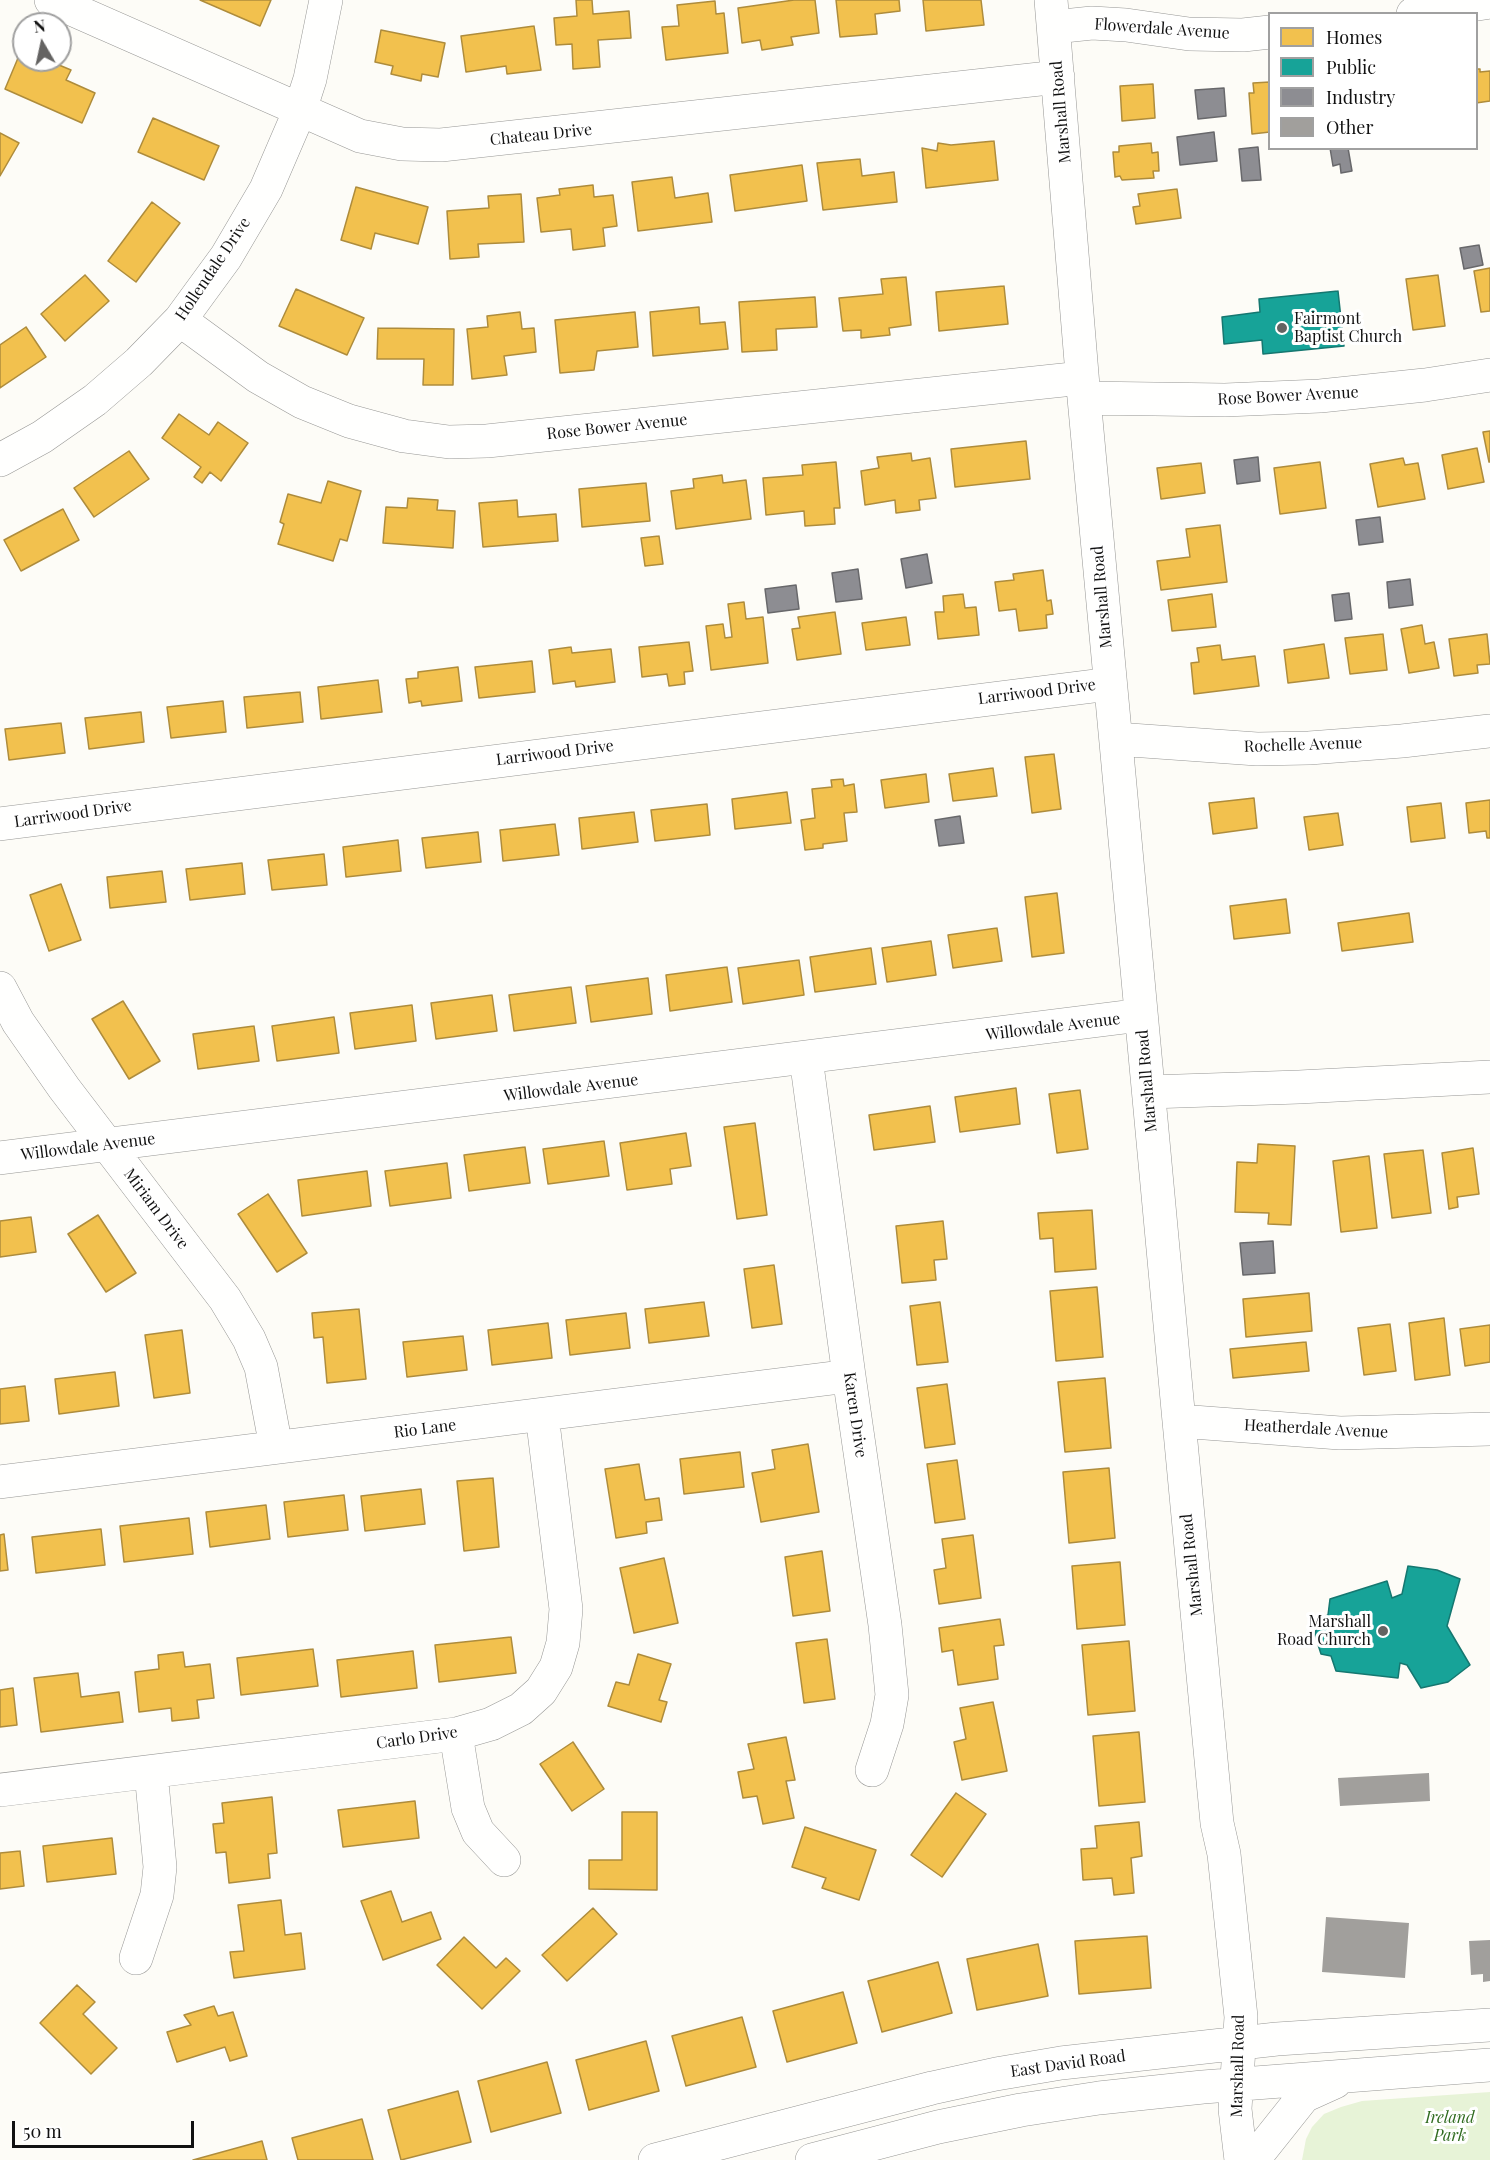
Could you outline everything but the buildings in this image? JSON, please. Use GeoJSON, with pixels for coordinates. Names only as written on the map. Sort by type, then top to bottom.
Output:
{"type":"FeatureCollection","features":[{"type":"Feature","properties":{"kind":"street","name":"Chateau Drive"},"geometry":{"type":"LineString","coordinates":[[51,0],[360,136],[402,144],[441,145],[1058,77]]}},
{"type":"Feature","properties":{"kind":"street","name":"Hollendale Drive"},"geometry":{"type":"LineString","coordinates":[[0,460],[42,436],[94,400],[139,362],[180,320],[226,258],[266,189],[300,110],[310,79],[326,0]]}},
{"type":"Feature","properties":{"kind":"street"},"geometry":{"type":"LineString","coordinates":[[1426,12],[1490,2]]}},
{"type":"Feature","properties":{"kind":"street","name":"Flowerdale Avenue"},"geometry":{"type":"LineString","coordinates":[[1053,13],[1092,23],[1126,25],[1189,34],[1243,35],[1268,32]]}},
{"type":"Feature","properties":{"kind":"street","name":"Marshall Road"},"geometry":{"type":"LineString","coordinates":[[1053,13],[1083,388],[1179,1421],[1217,1822],[1224,1854],[1240,2006],[1235,2109],[1241,2160]]}},
{"type":"Feature","properties":{"kind":"street","name":"Rose Bower Avenue"},"geometry":{"type":"LineString","coordinates":[[180,320],[258,377],[302,402],[349,421],[404,436],[449,442],[487,441],[1083,388],[1225,400],[1320,396],[1425,385],[1490,375]]}},
{"type":"Feature","properties":{"kind":"street","name":"Larriwood Drive"},"geometry":{"type":"LineString","coordinates":[[0,824],[943,703],[1110,684]]}},
{"type":"Feature","properties":{"kind":"street","name":"Rochelle Avenue"},"geometry":{"type":"LineString","coordinates":[[1116,739],[1257,749],[1402,741],[1490,731]]}},
{"type":"Feature","properties":{"kind":"street","name":"Miriam Drive"},"geometry":{"type":"LineString","coordinates":[[0,988],[18,1022],[64,1088],[225,1299],[249,1339],[261,1367],[276,1448]]}},
{"type":"Feature","properties":{"kind":"street","name":"Willowdale Avenue"},"geometry":{"type":"LineString","coordinates":[[0,1158],[1141,1015]]}},
{"type":"Feature","properties":{"kind":"street","name":"Karen Drive"},"geometry":{"type":"LineString","coordinates":[[806,1058],[885,1625],[892,1695],[888,1724],[872,1770]]}},
{"type":"Feature","properties":{"kind":"street"},"geometry":{"type":"LineString","coordinates":[[1149,1092],[1311,1087],[1490,1077]]}},
{"type":"Feature","properties":{"kind":"street","name":"Rio Lane"},"geometry":{"type":"LineString","coordinates":[[0,1482],[849,1376]]}},
{"type":"Feature","properties":{"kind":"street","name":"Carlo Drive"},"geometry":{"type":"LineString","coordinates":[[0,1790],[456,1734],[491,1724],[521,1709],[541,1691],[556,1667],[563,1643],[566,1609],[542,1415]]}},
{"type":"Feature","properties":{"kind":"street","name":"Heatherdale Avenue"},"geometry":{"type":"LineString","coordinates":[[1179,1421],[1340,1433],[1490,1429]]}},
{"type":"Feature","properties":{"kind":"street"},"geometry":{"type":"LineString","coordinates":[[456,1734],[468,1808],[477,1832],[504,1860]]}},
{"type":"Feature","properties":{"kind":"street"},"geometry":{"type":"LineString","coordinates":[[136,1958],[157,1895],[160,1867],[151,1772]]}},
{"type":"Feature","properties":{"kind":"street","name":"East David Road"},"geometry":{"type":"LineString","coordinates":[[656,2160],[932,2088],[1061,2063],[1277,2039],[1490,2025]]}},
{"type":"Feature","properties":{"kind":"street"},"geometry":{"type":"LineString","coordinates":[[812,2160],[938,2127],[1021,2110],[1099,2098],[1490,2065]]}},
{"type":"Feature","properties":{"kind":"street"},"geometry":{"type":"LineString","coordinates":[[1253,2160],[1304,2096],[1346,2077]]}},
{"type":"Feature","properties":{"kind":"green space","name":"Ireland Park"},"geometry":{"type":"Polygon","coordinates":[[[1490,2092],[1490,2160],[1302,2160],[1306,2139],[1312,2127],[1324,2114],[1341,2107],[1362,2101],[1490,2092]]]}},
{"type":"Feature","properties":{"kind":"place","name":"Fairmont Baptist Church"},"geometry":{"type":"Point","coordinates":[1282,328]}},
{"type":"Feature","properties":{"kind":"place","name":"Marshall Road Church"},"geometry":{"type":"Point","coordinates":[1383,1631]}}]}
